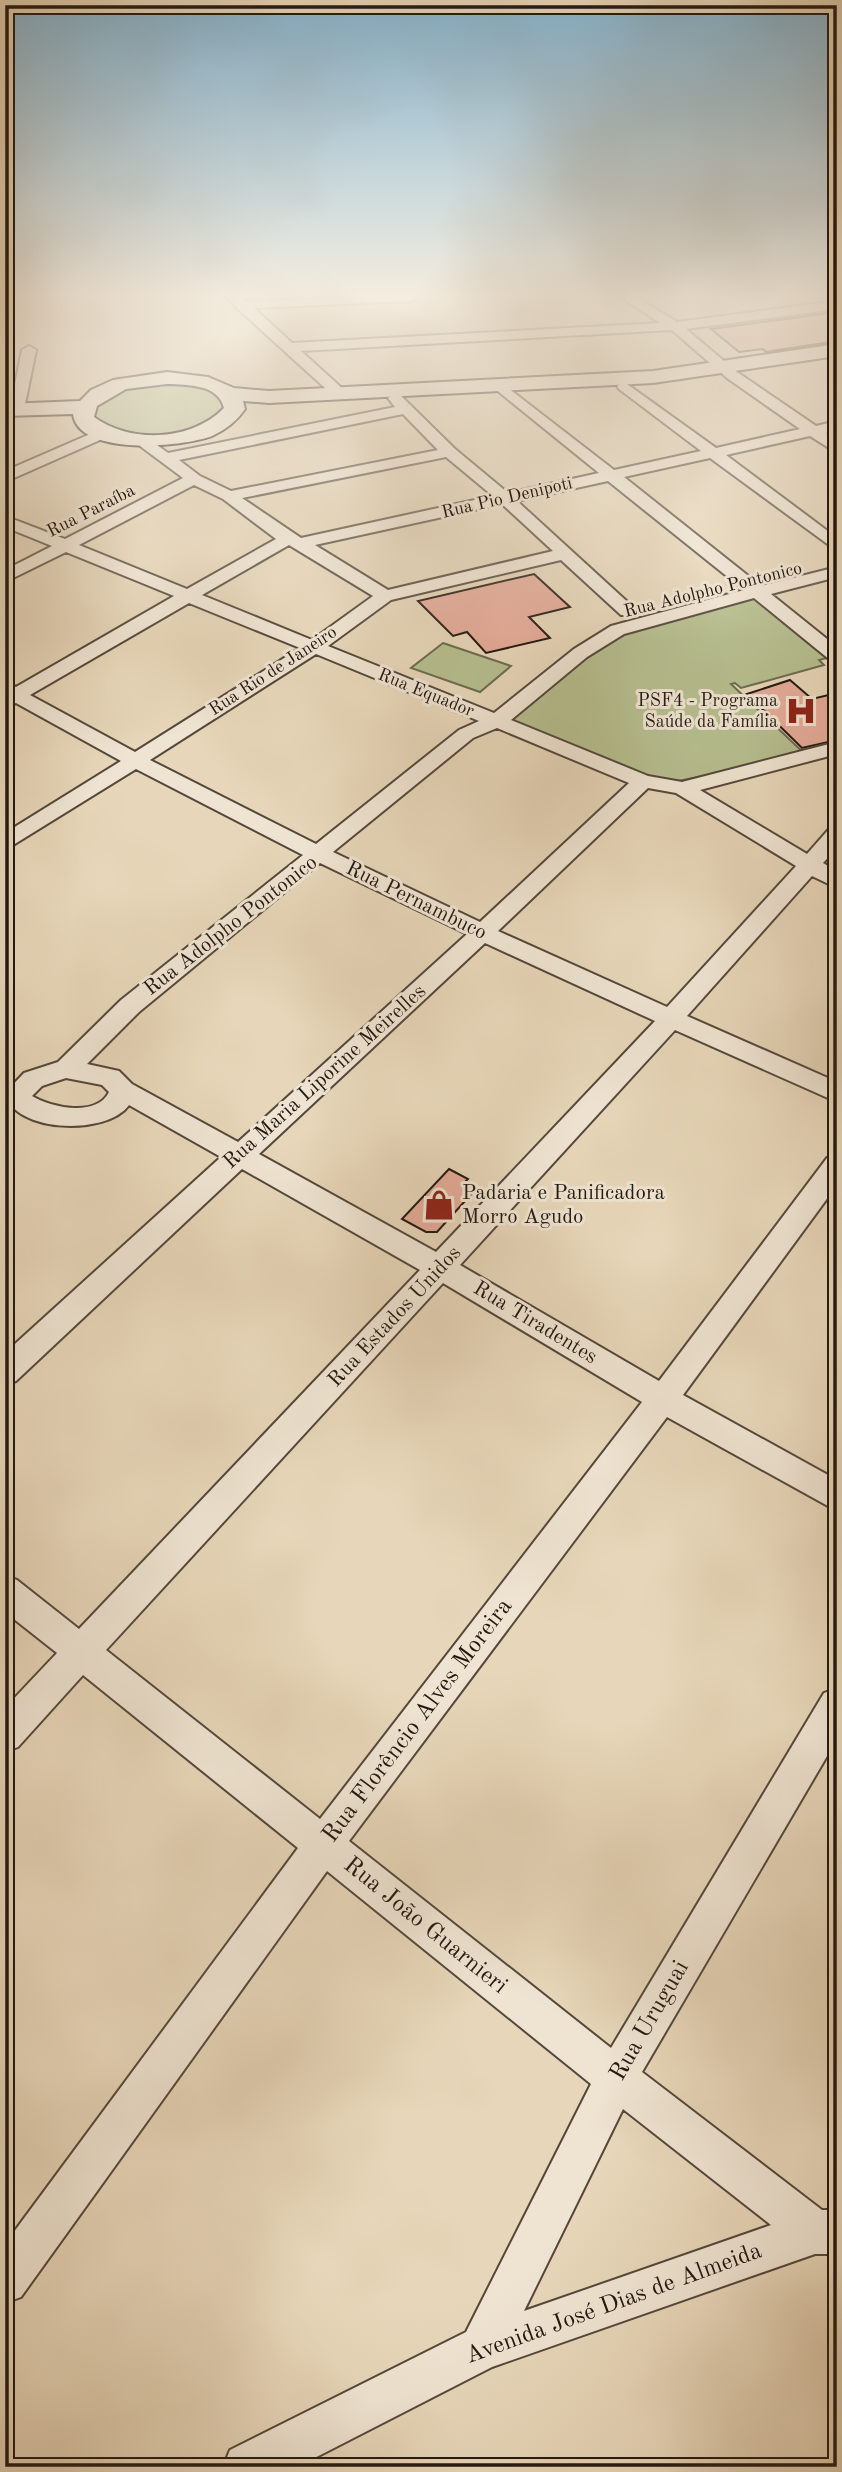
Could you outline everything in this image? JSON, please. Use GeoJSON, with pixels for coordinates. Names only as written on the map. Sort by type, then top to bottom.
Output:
{"type":"FeatureCollection","features":[{"type":"Feature","properties":{"kind":"main road"},"geometry":{"type":"LineString","coordinates":[[9,413],[85,413],[104,433],[141,440],[202,433],[218,426],[226,412]]}},
{"type":"Feature","properties":{"kind":"street"},"geometry":{"type":"LineString","coordinates":[[166,458],[361,412]]}},
{"type":"Feature","properties":{"kind":"street"},"geometry":{"type":"LineString","coordinates":[[410,412],[449,452],[506,499],[627,611]]}},
{"type":"Feature","properties":{"kind":"street"},"geometry":{"type":"LineString","coordinates":[[534,412],[837,656]]}},
{"type":"Feature","properties":{"kind":"street"},"geometry":{"type":"LineString","coordinates":[[659,412],[837,546]]}},
{"type":"Feature","properties":{"kind":"street"},"geometry":{"type":"LineString","coordinates":[[784,412],[837,448]]}},
{"type":"Feature","properties":{"kind":"street","name":"Rua Pio Denipoti"},"geometry":{"type":"LineString","coordinates":[[9,695],[293,541],[506,499],[837,426]]}},
{"type":"Feature","properties":{"kind":"street"},"geometry":{"type":"LineString","coordinates":[[5,477],[104,433]]}},
{"type":"Feature","properties":{"kind":"street"},"geometry":{"type":"LineString","coordinates":[[141,440],[194,480],[229,496],[293,541],[385,596]]}},
{"type":"Feature","properties":{"kind":"street"},"geometry":{"type":"LineString","coordinates":[[229,496],[449,452]]}},
{"type":"Feature","properties":{"kind":"street","name":"Rua Paraíba"},"geometry":{"type":"LineString","coordinates":[[5,577],[194,480]]}},
{"type":"Feature","properties":{"kind":"street","name":"Rua Equador"},"geometry":{"type":"LineString","coordinates":[[5,521],[314,647],[471,724]]}},
{"type":"Feature","properties":{"kind":"street","name":"Rua Rio de Janeiro"},"geometry":{"type":"LineString","coordinates":[[5,843],[314,647],[385,596],[564,554]]}},
{"type":"Feature","properties":{"kind":"street","name":"Rua Adolpho Pontonico"},"geometry":{"type":"LineString","coordinates":[[471,724],[496,721],[585,647],[603,636],[837,559]]}},
{"type":"Feature","properties":{"kind":"street","name":"Rua Adolpho Pontonico"},"geometry":{"type":"LineString","coordinates":[[520,679],[591,627],[627,611],[837,572]]}},
{"type":"Feature","properties":{"kind":"street","name":"Rua Pernambuco"},"geometry":{"type":"LineString","coordinates":[[9,695],[320,855],[483,934],[837,1093]]}},
{"type":"Feature","properties":{"kind":"street","name":"Rua Adolpho Pontonico"},"geometry":{"type":"LineString","coordinates":[[66,1069],[130,1006],[320,855],[471,724],[500,695]]}},
{"type":"Feature","properties":{"kind":"street","name":"Rua Equador"},"geometry":{"type":"LineString","coordinates":[[496,721],[643,781],[682,788],[837,881]]}},
{"type":"Feature","properties":{"kind":"street"},"geometry":{"type":"LineString","coordinates":[[682,788],[837,748]]}},
{"type":"Feature","properties":{"kind":"street","name":"Rua Maria Liporine Meirelles"},"geometry":{"type":"LineString","coordinates":[[5,1371],[238,1154],[483,934],[643,781]]}},
{"type":"Feature","properties":{"kind":"street","name":"Rua Estados Unidos"},"geometry":{"type":"LineString","coordinates":[[5,1734],[671,1020],[837,834]]}},
{"type":"Feature","properties":{"kind":"street"},"geometry":{"type":"LineString","coordinates":[[66,1069],[11,1087],[27,1108],[46,1116],[72,1118],[113,1107],[121,1099],[123,1090]]}},
{"type":"Feature","properties":{"kind":"street","name":"Rua Tiradentes"},"geometry":{"type":"LineString","coordinates":[[66,1069],[110,1077],[123,1090],[441,1268],[663,1399],[837,1497]]}},
{"type":"Feature","properties":{"kind":"street","name":"Rua Florêncio Alves Moreira"},"geometry":{"type":"LineString","coordinates":[[5,2281],[323,1844],[663,1399],[837,1165]]}},
{"type":"Feature","properties":{"kind":"street","name":"Rua João Guarnieri"},"geometry":{"type":"LineString","coordinates":[[5,1591],[616,2078],[826,2232]]}},
{"type":"Feature","properties":{"kind":"street","name":"Rua Uruguai"},"geometry":{"type":"LineString","coordinates":[[482,2348],[616,2078],[837,1704]]}},
{"type":"Feature","properties":{"kind":"street","name":"Avenida José Dias de Almeida"},"geometry":{"type":"LineString","coordinates":[[247,2467],[482,2348],[826,2232]]}},
{"type":"Feature","properties":{"kind":"green space"},"geometry":{"type":"Polygon","coordinates":[[[91,412],[227,414],[184,435],[137,437],[90,419],[91,412]]]}},
{"type":"Feature","properties":{"kind":"green space"},"geometry":{"type":"Polygon","coordinates":[[[753,595],[830,657],[819,660],[824,665],[741,688],[735,683],[731,684],[807,756],[678,781],[653,778],[502,718],[612,636],[753,595]]]}},
{"type":"Feature","properties":{"kind":"green space"},"geometry":{"type":"Polygon","coordinates":[[[443,643],[511,666],[480,692],[411,668],[443,643]]]}},
{"type":"Feature","properties":{"kind":"building"},"geometry":{"type":"Polygon","coordinates":[[[534,574],[570,607],[529,617],[550,638],[486,653],[467,632],[453,636],[418,601],[534,574]]]}},
{"type":"Feature","properties":{"kind":"building","name":"PSF4 - Programa Saúde da Família"},"geometry":{"type":"Polygon","coordinates":[[[790,680],[812,699],[837,693],[837,740],[802,748],[747,694],[790,680]]]}},
{"type":"Feature","properties":{"kind":"building","name":"Padaria e Panificadora Morro Agudo"},"geometry":{"type":"Polygon","coordinates":[[[449,1169],[468,1179],[463,1184],[475,1190],[437,1232],[426,1232],[402,1219],[449,1169]]]}},
{"type":"Feature","properties":{"kind":"place","name":"PSF4 - Programa Saúde da Família"},"geometry":{"type":"Point","coordinates":[801,711]}},
{"type":"Feature","properties":{"kind":"place","name":"Padaria e Panificadora Morro Agudo"},"geometry":{"type":"Point","coordinates":[439,1205]}}]}
